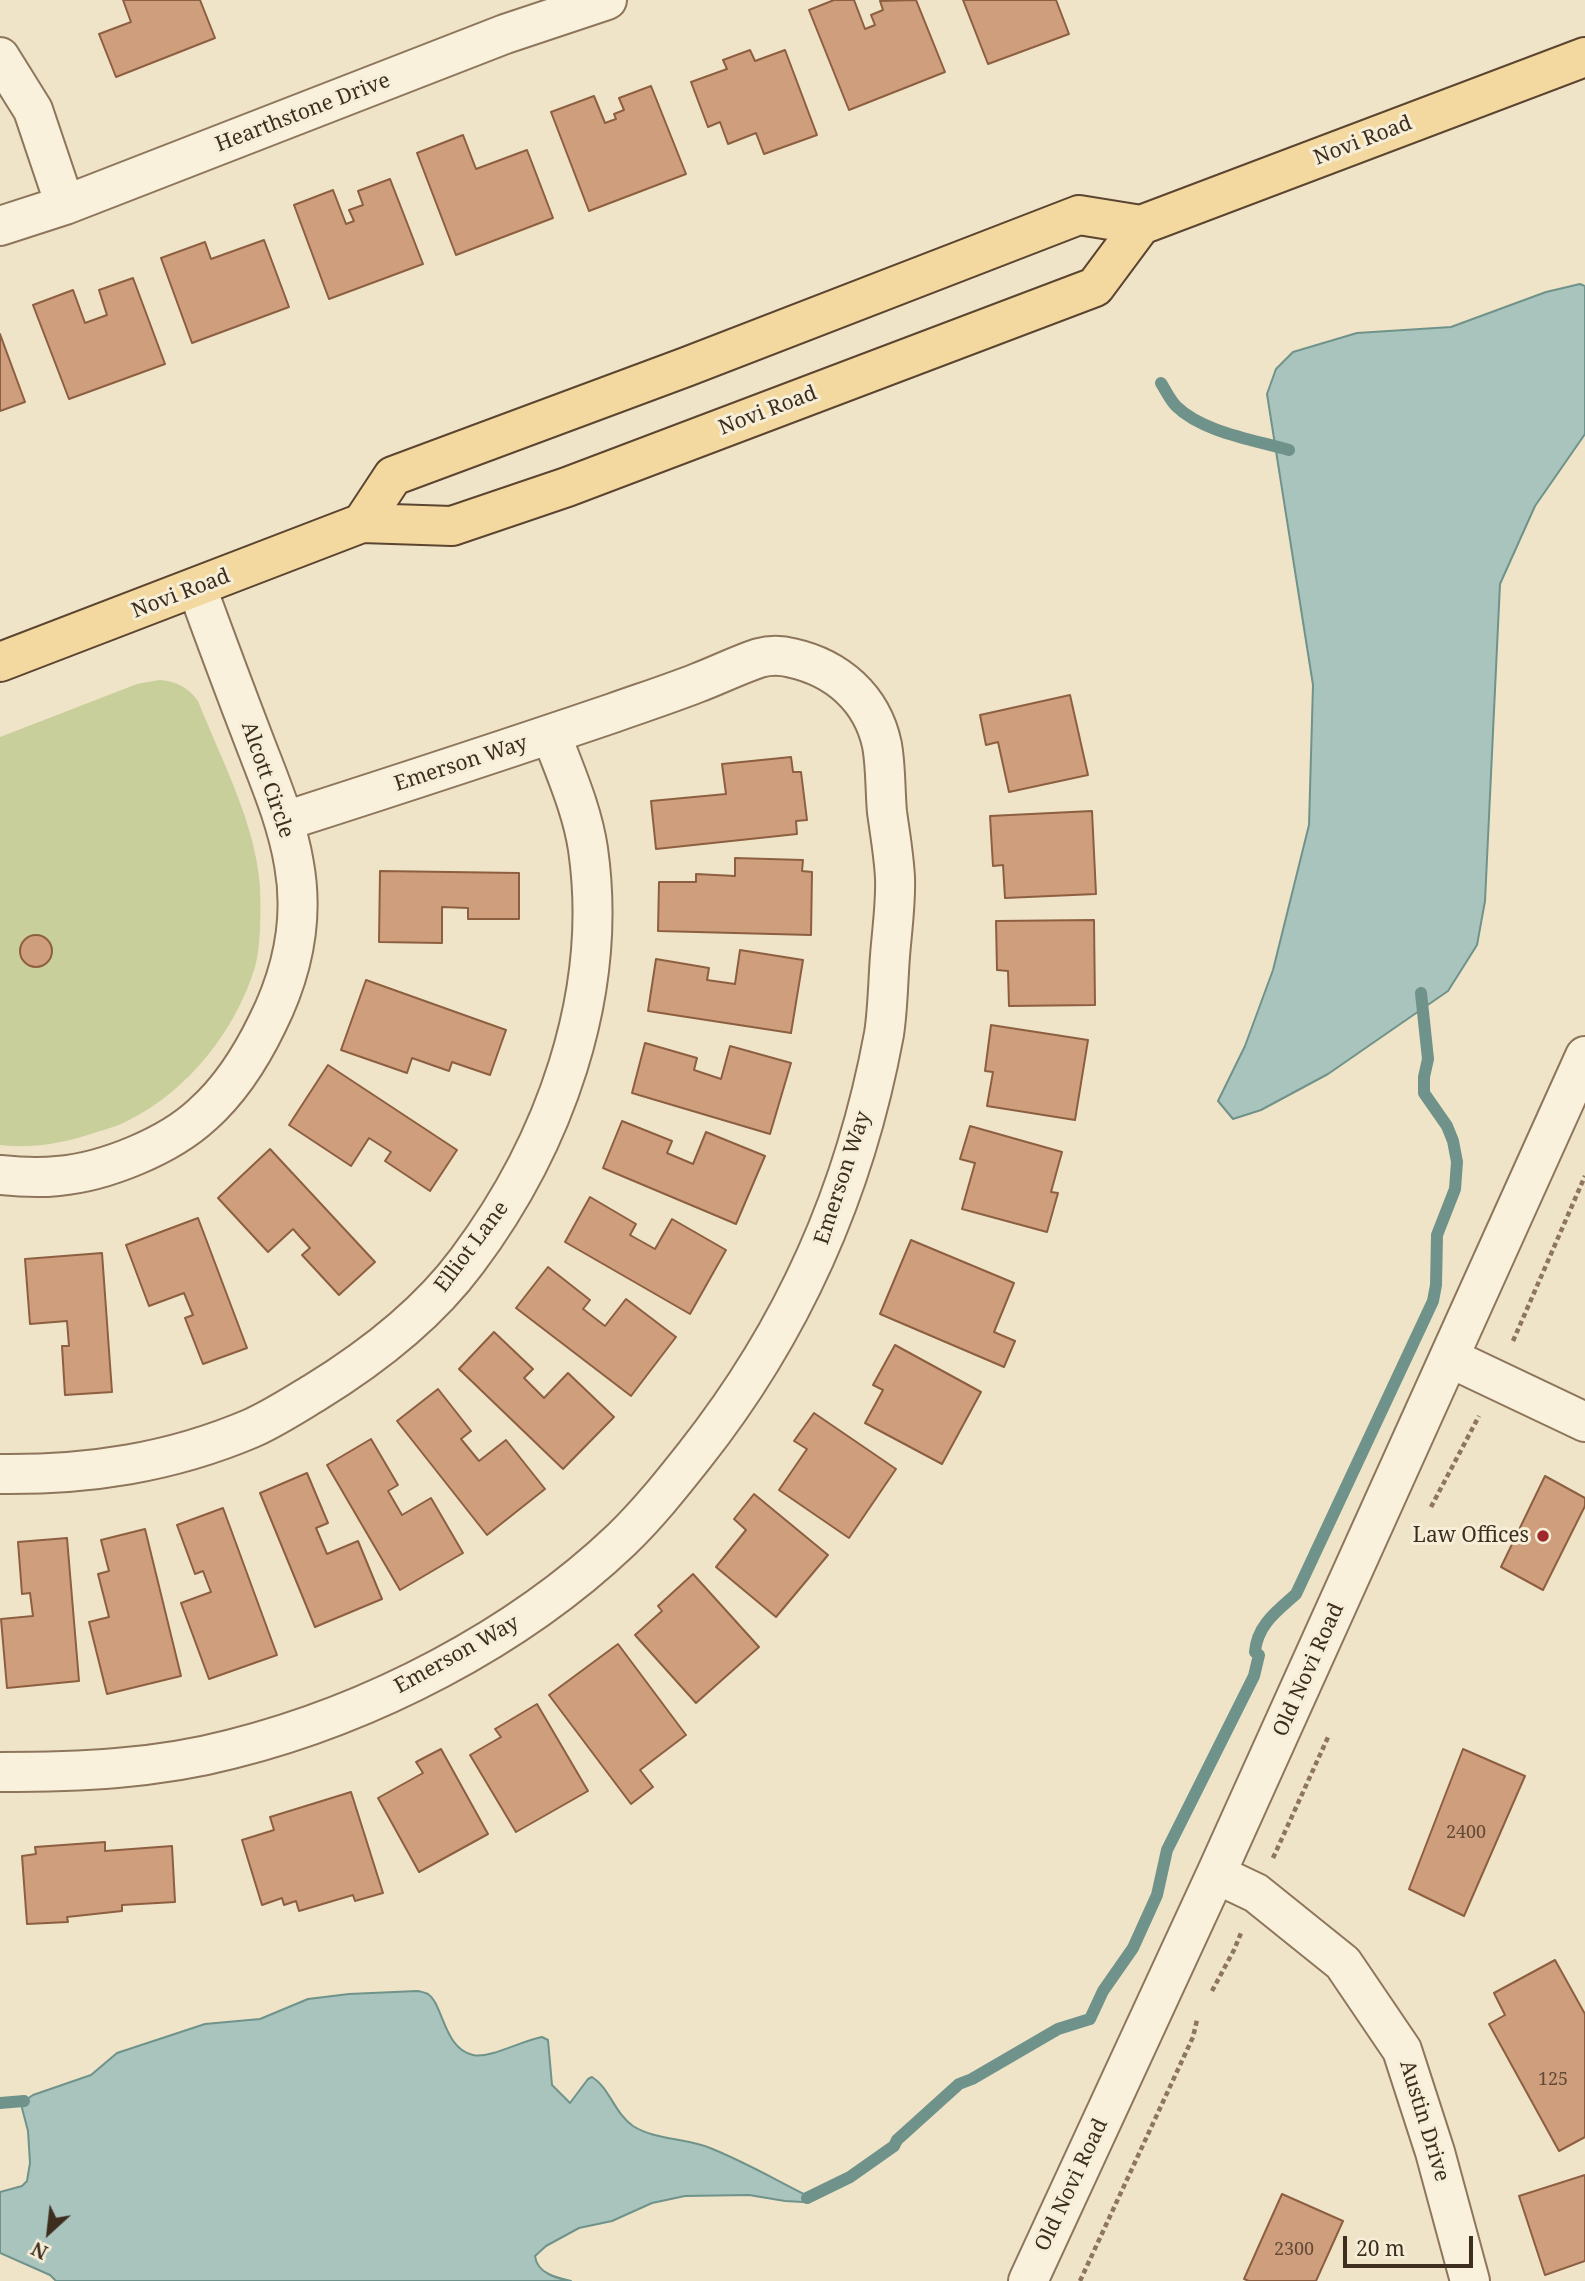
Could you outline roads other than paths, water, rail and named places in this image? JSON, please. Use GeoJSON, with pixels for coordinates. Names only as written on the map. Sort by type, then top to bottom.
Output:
{"type":"FeatureCollection","features":[{"type":"Feature","properties":{"kind":"main road","name":"Novi Road"},"geometry":{"type":"LineString","coordinates":[[362,523],[393,476],[686,367],[1079,215],[1141,225],[1585,58]]}},
{"type":"Feature","properties":{"kind":"main road","name":"Novi Road"},"geometry":{"type":"LineString","coordinates":[[0,662],[362,523],[452,526],[567,487],[1095,287],[1141,225]]}},
{"type":"Feature","properties":{"kind":"street","name":"Hearthstone Drive"},"geometry":{"type":"LineString","coordinates":[[0,226],[65,205],[505,34],[607,0]]}},
{"type":"Feature","properties":{"kind":"street"},"geometry":{"type":"LineString","coordinates":[[0,57],[33,110],[65,205]]}},
{"type":"Feature","properties":{"kind":"street","name":"Alcott Circle"},"geometry":{"type":"LineString","coordinates":[[0,1175],[59,1176],[80,1173],[126,1158],[168,1138],[202,1115],[232,1084],[255,1049],[287,975],[296,938],[298,901],[295,865],[285,821],[197,588]]}},
{"type":"Feature","properties":{"kind":"street","name":"Emerson Way"},"geometry":{"type":"LineString","coordinates":[[0,1772],[78,1772],[164,1763],[234,1749],[373,1701],[443,1667],[505,1632],[621,1540],[673,1483],[730,1411],[781,1329],[811,1271],[855,1157],[885,1028],[895,880],[883,750],[877,727],[854,690],[824,667],[786,656],[764,656],[698,683],[551,734],[285,821]]}},
{"type":"Feature","properties":{"kind":"street","name":"Elliot Lane"},"geometry":{"type":"LineString","coordinates":[[0,1474],[48,1475],[112,1469],[172,1456],[253,1427],[290,1408],[376,1352],[422,1310],[466,1262],[515,1189],[545,1127],[565,1078],[580,1023],[591,936],[592,887],[579,809],[551,734]]}},
{"type":"Feature","properties":{"kind":"street","name":"Old Novi Road"},"geometry":{"type":"LineString","coordinates":[[1028,2281],[1216,1874],[1585,1056]]}},
{"type":"Feature","properties":{"kind":"street"},"geometry":{"type":"LineString","coordinates":[[1450,1358],[1585,1422]]}},
{"type":"Feature","properties":{"kind":"street","name":"Austin Drive"},"geometry":{"type":"LineString","coordinates":[[1216,1874],[1256,1893],[1343,1963],[1402,2050],[1435,2152],[1470,2281]]}},
{"type":"Feature","properties":{"kind":"water"},"geometry":{"type":"Polygon","coordinates":[[[1580,284],[1585,286],[1585,434],[1535,506],[1500,584],[1485,901],[1477,945],[1448,991],[1328,1074],[1261,1110],[1233,1119],[1218,1101],[1245,1046],[1273,970],[1309,825],[1313,685],[1267,394],[1276,369],[1293,352],[1357,333],[1451,327],[1546,292],[1580,284]]]}},
{"type":"Feature","properties":{"kind":"water"},"geometry":{"type":"Polygon","coordinates":[[[417,1991],[428,1994],[433,1999],[450,2036],[463,2051],[473,2055],[488,2054],[542,2037],[548,2040],[552,2085],[570,2103],[592,2077],[633,2126],[651,2134],[722,2153],[806,2195],[807,2200],[785,2201],[749,2195],[685,2196],[652,2203],[612,2221],[579,2228],[546,2246],[535,2256],[543,2271],[571,2281],[56,2281],[50,2275],[0,2253],[0,2192],[22,2186],[27,2181],[30,2163],[28,2131],[22,2108],[24,2101],[33,2095],[91,2075],[117,2053],[205,2024],[260,2019],[308,1999],[417,1991]]]}},
{"type":"Feature","properties":{"kind":"waterway"},"geometry":{"type":"LineString","coordinates":[[1161,383],[1176,406],[1200,422],[1214,429],[1289,450]]}},
{"type":"Feature","properties":{"kind":"waterway"},"geometry":{"type":"LineString","coordinates":[[807,2198],[850,2177],[894,2146],[897,2140],[959,2084],[1058,2029],[1090,2019],[1103,1991],[1133,1948],[1157,1895],[1167,1850],[1254,1676],[1259,1655],[1255,1652],[1260,1634],[1269,1619],[1296,1594],[1433,1301],[1437,1235],[1455,1189],[1457,1162],[1447,1126],[1424,1093],[1428,1059],[1421,993]]}},
{"type":"Feature","properties":{"kind":"waterway"},"geometry":{"type":"LineString","coordinates":[[0,2103],[24,2101]]}},
{"type":"Feature","properties":{"kind":"place","name":"Law Offices"},"geometry":{"type":"Point","coordinates":[1543,1536]}}]}
